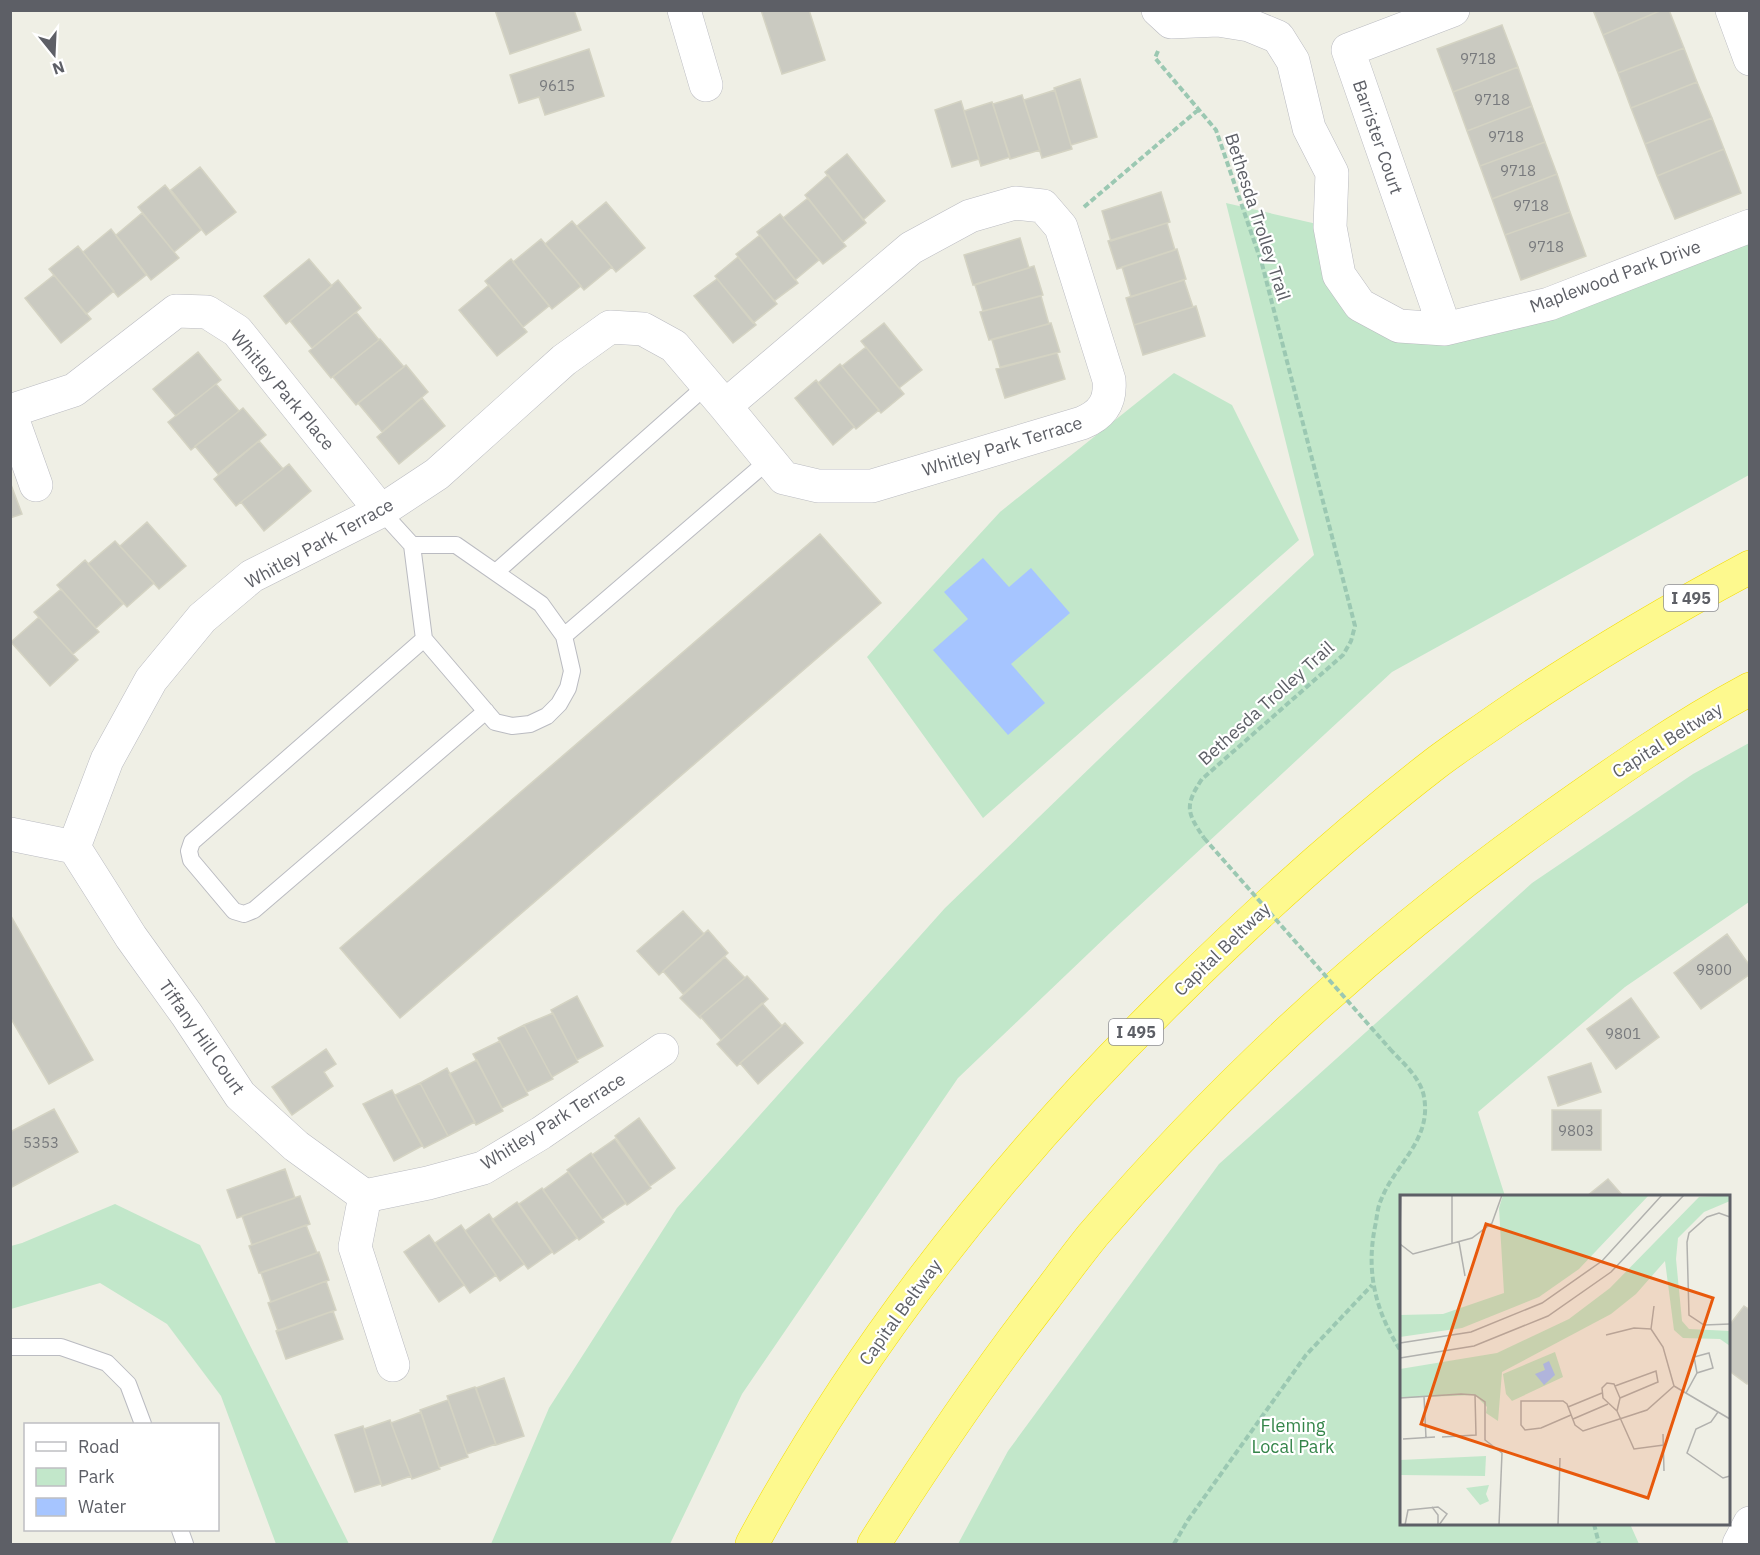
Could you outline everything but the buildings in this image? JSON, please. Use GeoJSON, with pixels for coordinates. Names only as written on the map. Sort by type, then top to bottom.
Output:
{"type":"FeatureCollection","features":[{"type":"Feature","properties":{"kind":"highway","name":"Capital Beltway"},"geometry":{"type":"LineString","coordinates":[[752,1545],[775,1502],[852,1378],[923,1278],[1022,1156],[1081,1090],[1220,949],[1328,850],[1439,761],[1565,674],[1749,567]]}},
{"type":"Feature","properties":{"kind":"highway","name":"Capital Beltway"},"geometry":{"type":"LineString","coordinates":[[874,1545],[931,1454],[991,1368],[1092,1236],[1188,1130],[1288,1030],[1386,943],[1501,853],[1623,766],[1749,689]]}},
{"type":"Feature","properties":{"kind":"street"},"geometry":{"type":"LineString","coordinates":[[684,10],[706,86]]}},
{"type":"Feature","properties":{"kind":"street","name":"Barrister Court"},"geometry":{"type":"LineString","coordinates":[[1445,330],[1348,50],[1453,10]]}},
{"type":"Feature","properties":{"kind":"street"},"geometry":{"type":"LineString","coordinates":[[1732,10],[1749,59]]}},
{"type":"Feature","properties":{"kind":"street","name":"Maplewood Park Drive"},"geometry":{"type":"LineString","coordinates":[[1165,16],[1248,25],[1278,37],[1293,62],[1309,128],[1332,173],[1330,227],[1338,275],[1360,305],[1399,326],[1445,330],[1549,304],[1749,226]]}},
{"type":"Feature","properties":{"kind":"street","name":"Whitley Park Terrace"},"geometry":{"type":"LineString","coordinates":[[74,847],[107,760],[152,680],[202,618],[252,576],[381,511],[437,474],[564,360],[610,327],[643,329],[674,346],[784,478],[818,486],[872,486],[1093,419],[1108,402],[1110,391],[1109,380],[1060,227],[1043,206],[1015,203],[970,216],[911,248],[716,396]]}},
{"type":"Feature","properties":{"kind":"street","name":"Whitley Park Place"},"geometry":{"type":"LineString","coordinates":[[36,485],[10,412],[74,390],[176,311],[207,312],[237,331],[381,511]]}},
{"type":"Feature","properties":{"kind":"street"},"geometry":{"type":"LineString","coordinates":[[10,834],[74,847]]}},
{"type":"Feature","properties":{"kind":"street","name":"Tiffany Hill Court"},"geometry":{"type":"LineString","coordinates":[[74,847],[131,937],[187,1015],[240,1095],[296,1146],[365,1196]]}},
{"type":"Feature","properties":{"kind":"street","name":"Whitley Park Terrace"},"geometry":{"type":"LineString","coordinates":[[365,1196],[428,1183],[483,1168],[541,1133],[662,1050]]}},
{"type":"Feature","properties":{"kind":"street"},"geometry":{"type":"LineString","coordinates":[[365,1196],[355,1247],[393,1365]]}},
{"type":"Feature","properties":{"kind":"street"},"geometry":{"type":"LineString","coordinates":[[1739,1545],[1749,1523]]}},
{"type":"Feature","properties":{"kind":"lane"},"geometry":{"type":"LineString","coordinates":[[496,572],[716,396]]}},
{"type":"Feature","properties":{"kind":"lane"},"geometry":{"type":"LineString","coordinates":[[564,636],[769,460]]}},
{"type":"Feature","properties":{"kind":"lane"},"geometry":{"type":"LineString","coordinates":[[381,511],[412,545],[424,639],[495,723],[512,726],[530,724],[547,717],[560,704],[568,688],[572,671],[564,636],[541,604],[456,545],[412,545]]}},
{"type":"Feature","properties":{"kind":"lane"},"geometry":{"type":"LineString","coordinates":[[424,639],[192,842],[189,851],[191,860],[234,911],[244,914],[254,910],[486,711]]}},
{"type":"Feature","properties":{"kind":"lane"},"geometry":{"type":"LineString","coordinates":[[10,1347],[61,1347],[107,1363],[128,1384],[141,1423]]}},
{"type":"Feature","properties":{"kind":"path","name":"Bethesda Trolley Trail"},"geometry":{"type":"LineString","coordinates":[[1165,16],[1155,58],[1216,130],[1262,264],[1355,626],[1351,641],[1343,655],[1199,785],[1190,803],[1190,818],[1204,838],[1414,1076],[1424,1094],[1426,1115],[1419,1138],[1381,1200],[1370,1256],[1373,1285],[1380,1309],[1400,1351]]}},
{"type":"Feature","properties":{"kind":"path"},"geometry":{"type":"LineString","coordinates":[[1060,227],[1198,110]]}},
{"type":"Feature","properties":{"kind":"path"},"geometry":{"type":"LineString","coordinates":[[1174,1545],[1188,1520],[1306,1355],[1373,1285]]}},
{"type":"Feature","properties":{"kind":"path"},"geometry":{"type":"LineString","coordinates":[[1594,1525],[1599,1545]]}},
{"type":"Feature","properties":{"kind":"green space"},"geometry":{"type":"Polygon","coordinates":[[[1226,203],[1330,227],[1360,305],[1445,329],[1749,226],[1749,475],[1392,672],[1111,932],[958,1078],[742,1394],[670,1544],[491,1544],[549,1408],[677,1208],[945,908],[1188,673],[1314,555],[1226,203]]]}},
{"type":"Feature","properties":{"kind":"green space"},"geometry":{"type":"Polygon","coordinates":[[[1174,373],[1232,405],[1299,540],[983,818],[867,657],[1000,512],[1174,373]]]}},
{"type":"Feature","properties":{"kind":"green space","name":"Fleming Local Park"},"geometry":{"type":"Polygon","coordinates":[[[1749,743],[1749,902],[1625,987],[1478,1112],[1505,1195],[1400,1195],[1400,1525],[1630,1525],[1639,1544],[958,1544],[1008,1451],[1219,1164],[1532,883],[1693,774],[1749,743]]]}},
{"type":"Feature","properties":{"kind":"green space"},"geometry":{"type":"Polygon","coordinates":[[[115,1204],[200,1245],[349,1544],[276,1544],[221,1396],[167,1324],[100,1283],[11,1309],[11,1246],[115,1204]]]}},
{"type":"Feature","properties":{"kind":"water"},"geometry":{"type":"Polygon","coordinates":[[[983,558],[1009,587],[1031,568],[1070,613],[1011,664],[1045,703],[1008,735],[933,650],[968,619],[944,592],[983,558]]]}}]}
